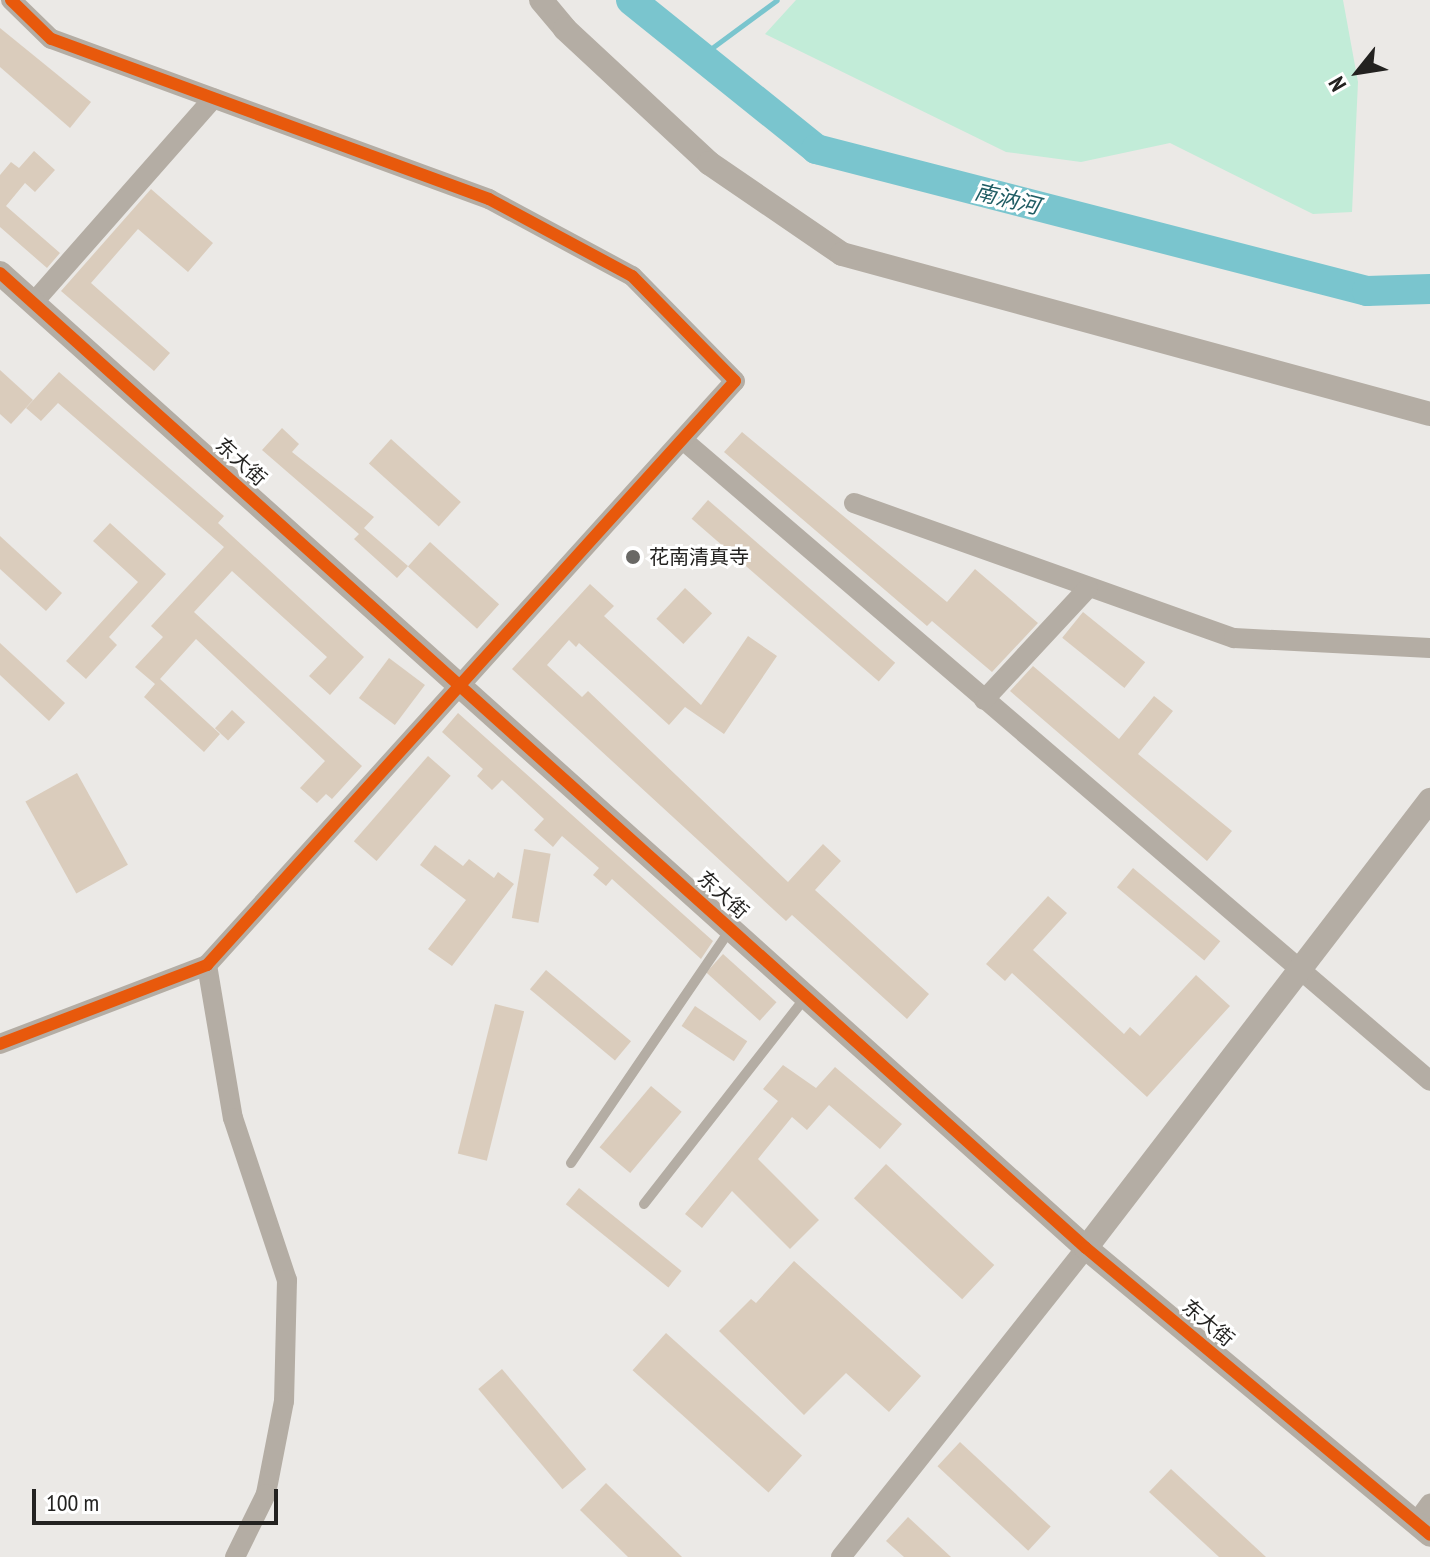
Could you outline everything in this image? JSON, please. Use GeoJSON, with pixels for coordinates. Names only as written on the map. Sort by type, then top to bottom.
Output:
{"type":"FeatureCollection","features":[{"type":"Feature","properties":{"kind":"street"},"geometry":{"type":"LineString","coordinates":[[0,1044],[207,965],[462,688],[735,381],[632,276],[489,199],[51,39],[11,0]]}},
{"type":"Feature","properties":{"kind":"street"},"geometry":{"type":"LineString","coordinates":[[541,0],[565,29],[709,163],[842,254],[1430,414]]}},
{"type":"Feature","properties":{"kind":"street"},"geometry":{"type":"LineString","coordinates":[[33,303],[214,98]]}},
{"type":"Feature","properties":{"kind":"street","name":"东大街"},"geometry":{"type":"LineString","coordinates":[[4,283],[33,303],[1086,1248],[1425,1521]]}},
{"type":"Feature","properties":{"kind":"street"},"geometry":{"type":"LineString","coordinates":[[683,440],[1298,971],[1430,1081]]}},
{"type":"Feature","properties":{"kind":"street"},"geometry":{"type":"LineString","coordinates":[[854,503],[1234,638],[1430,648]]}},
{"type":"Feature","properties":{"kind":"street"},"geometry":{"type":"LineString","coordinates":[[984,700],[1088,588]]}},
{"type":"Feature","properties":{"kind":"street"},"geometry":{"type":"LineString","coordinates":[[841,1557],[1086,1248],[1430,800]]}},
{"type":"Feature","properties":{"kind":"street"},"geometry":{"type":"LineString","coordinates":[[207,965],[233,1118],[287,1280],[278,1432],[266,1494],[235,1557]]}},
{"type":"Feature","properties":{"kind":"lane"},"geometry":{"type":"LineString","coordinates":[[571,1163],[731,929]]}},
{"type":"Feature","properties":{"kind":"lane"},"geometry":{"type":"LineString","coordinates":[[644,1204],[806,996]]}},
{"type":"Feature","properties":{"kind":"green space"},"geometry":{"type":"Polygon","coordinates":[[[796,0],[1343,0],[1358,82],[1352,212],[1313,214],[1170,143],[1081,162],[1006,152],[765,34],[796,0]]]}},
{"type":"Feature","properties":{"kind":"building"},"geometry":{"type":"Polygon","coordinates":[[[0,28],[91,102],[70,128],[0,67],[0,28]]]}},
{"type":"Feature","properties":{"kind":"building"},"geometry":{"type":"Polygon","coordinates":[[[34,151],[55,170],[35,192],[25,183],[6,206],[60,253],[47,268],[0,227],[0,175],[11,162],[19,168],[34,151]]]}},
{"type":"Feature","properties":{"kind":"building"},"geometry":{"type":"Polygon","coordinates":[[[151,189],[213,243],[188,272],[138,229],[91,283],[170,353],[154,371],[61,291],[151,189]]]}},
{"type":"Feature","properties":{"kind":"building"},"geometry":{"type":"Polygon","coordinates":[[[0,370],[33,400],[11,424],[0,414],[0,370]]]}},
{"type":"Feature","properties":{"kind":"building"},"geometry":{"type":"Polygon","coordinates":[[[59,372],[224,516],[218,523],[364,657],[330,695],[309,676],[327,657],[232,571],[194,612],[362,766],[332,799],[326,794],[317,803],[300,788],[325,761],[196,639],[160,679],[220,734],[204,752],[144,697],[155,684],[135,667],[163,637],[151,626],[224,547],[58,403],[41,421],[26,408],[59,372]]]}},
{"type":"Feature","properties":{"kind":"building"},"geometry":{"type":"Polygon","coordinates":[[[282,428],[299,444],[292,452],[374,517],[364,528],[408,566],[397,578],[354,539],[359,534],[262,450],[282,428]]]}},
{"type":"Feature","properties":{"kind":"building"},"geometry":{"type":"Polygon","coordinates":[[[742,432],[947,602],[975,569],[1038,623],[992,672],[932,621],[927,626],[724,452],[742,432]]]}},
{"type":"Feature","properties":{"kind":"building"},"geometry":{"type":"Polygon","coordinates":[[[391,439],[461,502],[439,526],[369,464],[391,439]]]}},
{"type":"Feature","properties":{"kind":"building"},"geometry":{"type":"Polygon","coordinates":[[[708,500],[895,663],[879,682],[692,519],[708,500]]]}},
{"type":"Feature","properties":{"kind":"building"},"geometry":{"type":"Polygon","coordinates":[[[110,523],[166,574],[109,637],[117,645],[86,679],[66,661],[138,582],[93,541],[110,523]]]}},
{"type":"Feature","properties":{"kind":"building"},"geometry":{"type":"Polygon","coordinates":[[[0,536],[62,593],[46,611],[0,569],[0,536]]]}},
{"type":"Feature","properties":{"kind":"building"},"geometry":{"type":"Polygon","coordinates":[[[430,542],[499,604],[477,629],[408,567],[430,542]]]}},
{"type":"Feature","properties":{"kind":"building"},"geometry":{"type":"Polygon","coordinates":[[[590,584],[614,606],[604,616],[701,705],[748,636],[777,656],[724,734],[685,707],[669,725],[579,643],[576,647],[569,640],[547,665],[582,697],[588,691],[788,882],[823,844],[841,861],[815,890],[929,994],[907,1019],[792,915],[786,921],[512,669],[590,584]]]}},
{"type":"Feature","properties":{"kind":"building"},"geometry":{"type":"Polygon","coordinates":[[[685,588],[712,613],[683,644],[656,619],[685,588]]]}},
{"type":"Feature","properties":{"kind":"building"},"geometry":{"type":"Polygon","coordinates":[[[1083,612],[1145,662],[1124,688],[1062,638],[1083,612]]]}},
{"type":"Feature","properties":{"kind":"building"},"geometry":{"type":"Polygon","coordinates":[[[0,643],[65,703],[49,721],[0,675],[0,643]]]}},
{"type":"Feature","properties":{"kind":"building"},"geometry":{"type":"Polygon","coordinates":[[[389,658],[425,685],[395,725],[359,698],[389,658]]]}},
{"type":"Feature","properties":{"kind":"building"},"geometry":{"type":"Polygon","coordinates":[[[1033,666],[1119,739],[1154,696],[1173,711],[1138,754],[1232,831],[1207,861],[1010,691],[1033,666]]]}},
{"type":"Feature","properties":{"kind":"building"},"geometry":{"type":"Polygon","coordinates":[[[232,710],[245,722],[228,741],[215,728],[232,710]]]}},
{"type":"Feature","properties":{"kind":"building"},"geometry":{"type":"Polygon","coordinates":[[[458,713],[713,941],[701,959],[612,879],[606,886],[593,875],[599,868],[562,836],[553,847],[534,830],[544,819],[502,780],[492,790],[477,776],[483,769],[442,732],[458,713]]]}},
{"type":"Feature","properties":{"kind":"building"},"geometry":{"type":"Polygon","coordinates":[[[428,756],[451,776],[377,861],[354,841],[428,756]]]}},
{"type":"Feature","properties":{"kind":"building"},"geometry":{"type":"Polygon","coordinates":[[[77,773],[128,865],[76,893],[25,802],[77,773]]]}},
{"type":"Feature","properties":{"kind":"building"},"geometry":{"type":"Polygon","coordinates":[[[435,845],[463,866],[469,859],[494,878],[498,872],[514,884],[452,966],[428,949],[466,900],[420,865],[435,845]]]}},
{"type":"Feature","properties":{"kind":"building"},"geometry":{"type":"Polygon","coordinates":[[[524,849],[551,854],[538,923],[512,918],[524,849]]]}},
{"type":"Feature","properties":{"kind":"building"},"geometry":{"type":"Polygon","coordinates":[[[1133,868],[1220,941],[1204,960],[1117,887],[1133,868]]]}},
{"type":"Feature","properties":{"kind":"building"},"geometry":{"type":"Polygon","coordinates":[[[1048,896],[1067,913],[1033,950],[1124,1034],[1130,1027],[1140,1036],[1196,975],[1230,1006],[1147,1097],[1012,973],[1005,981],[986,964],[1048,896]]]}},
{"type":"Feature","properties":{"kind":"building"},"geometry":{"type":"Polygon","coordinates":[[[723,954],[777,1002],[760,1021],[706,973],[723,954]]]}},
{"type":"Feature","properties":{"kind":"building"},"geometry":{"type":"Polygon","coordinates":[[[546,970],[631,1041],[615,1061],[530,989],[546,970]]]}},
{"type":"Feature","properties":{"kind":"building"},"geometry":{"type":"Polygon","coordinates":[[[495,1004],[524,1011],[487,1161],[458,1153],[495,1004]]]}},
{"type":"Feature","properties":{"kind":"building"},"geometry":{"type":"Polygon","coordinates":[[[695,1006],[747,1041],[734,1061],[682,1026],[695,1006]]]}},
{"type":"Feature","properties":{"kind":"building"},"geometry":{"type":"Polygon","coordinates":[[[783,1065],[816,1088],[835,1067],[902,1124],[880,1149],[829,1105],[807,1130],[792,1117],[758,1159],[819,1220],[790,1249],[732,1191],[702,1228],[685,1214],[778,1101],[763,1089],[783,1065]]]}},
{"type":"Feature","properties":{"kind":"building"},"geometry":{"type":"Polygon","coordinates":[[[651,1086],[682,1112],[630,1173],[600,1147],[651,1086]]]}},
{"type":"Feature","properties":{"kind":"building"},"geometry":{"type":"Polygon","coordinates":[[[886,1164],[994,1265],[962,1299],[854,1198],[886,1164]]]}},
{"type":"Feature","properties":{"kind":"building"},"geometry":{"type":"Polygon","coordinates":[[[579,1188],[682,1271],[668,1287],[566,1204],[579,1188]]]}},
{"type":"Feature","properties":{"kind":"building"},"geometry":{"type":"Polygon","coordinates":[[[794,1261],[921,1376],[889,1412],[846,1373],[804,1415],[719,1331],[751,1299],[756,1303],[794,1261]]]}},
{"type":"Feature","properties":{"kind":"building"},"geometry":{"type":"Polygon","coordinates":[[[666,1333],[802,1455],[769,1493],[633,1370],[666,1333]]]}},
{"type":"Feature","properties":{"kind":"building"},"geometry":{"type":"Polygon","coordinates":[[[502,1369],[586,1469],[562,1489],[478,1389],[502,1369]]]}},
{"type":"Feature","properties":{"kind":"building"},"geometry":{"type":"Polygon","coordinates":[[[960,1442],[1051,1527],[1028,1551],[937,1466],[960,1442]]]}},
{"type":"Feature","properties":{"kind":"building"},"geometry":{"type":"Polygon","coordinates":[[[1171,1469],[1266,1557],[1219,1557],[1149,1492],[1171,1469]]]}},
{"type":"Feature","properties":{"kind":"building"},"geometry":{"type":"Polygon","coordinates":[[[606,1483],[682,1557],[628,1557],[580,1510],[606,1483]]]}},
{"type":"Feature","properties":{"kind":"building"},"geometry":{"type":"Polygon","coordinates":[[[908,1517],[951,1557],[904,1557],[886,1541],[908,1517]]]}},
{"type":"Feature","properties":{"kind":"waterway","name":"南汭河"},"geometry":{"type":"LineString","coordinates":[[631,0],[816,149],[1367,291],[1430,289]]}},
{"type":"Feature","properties":{"kind":"waterway"},"geometry":{"type":"LineString","coordinates":[[701,56],[777,0]]}},
{"type":"Feature","properties":{"kind":"cycle path"},"geometry":{"type":"LineString","coordinates":[[0,1044],[207,965],[735,381],[632,276],[489,199],[51,39],[11,0]]}},
{"type":"Feature","properties":{"kind":"cycle path"},"geometry":{"type":"LineString","coordinates":[[0,273],[1086,1248],[1430,1535]]}},
{"type":"Feature","properties":{"kind":"place","name":"花南清真寺"},"geometry":{"type":"Point","coordinates":[633,557]}}]}
